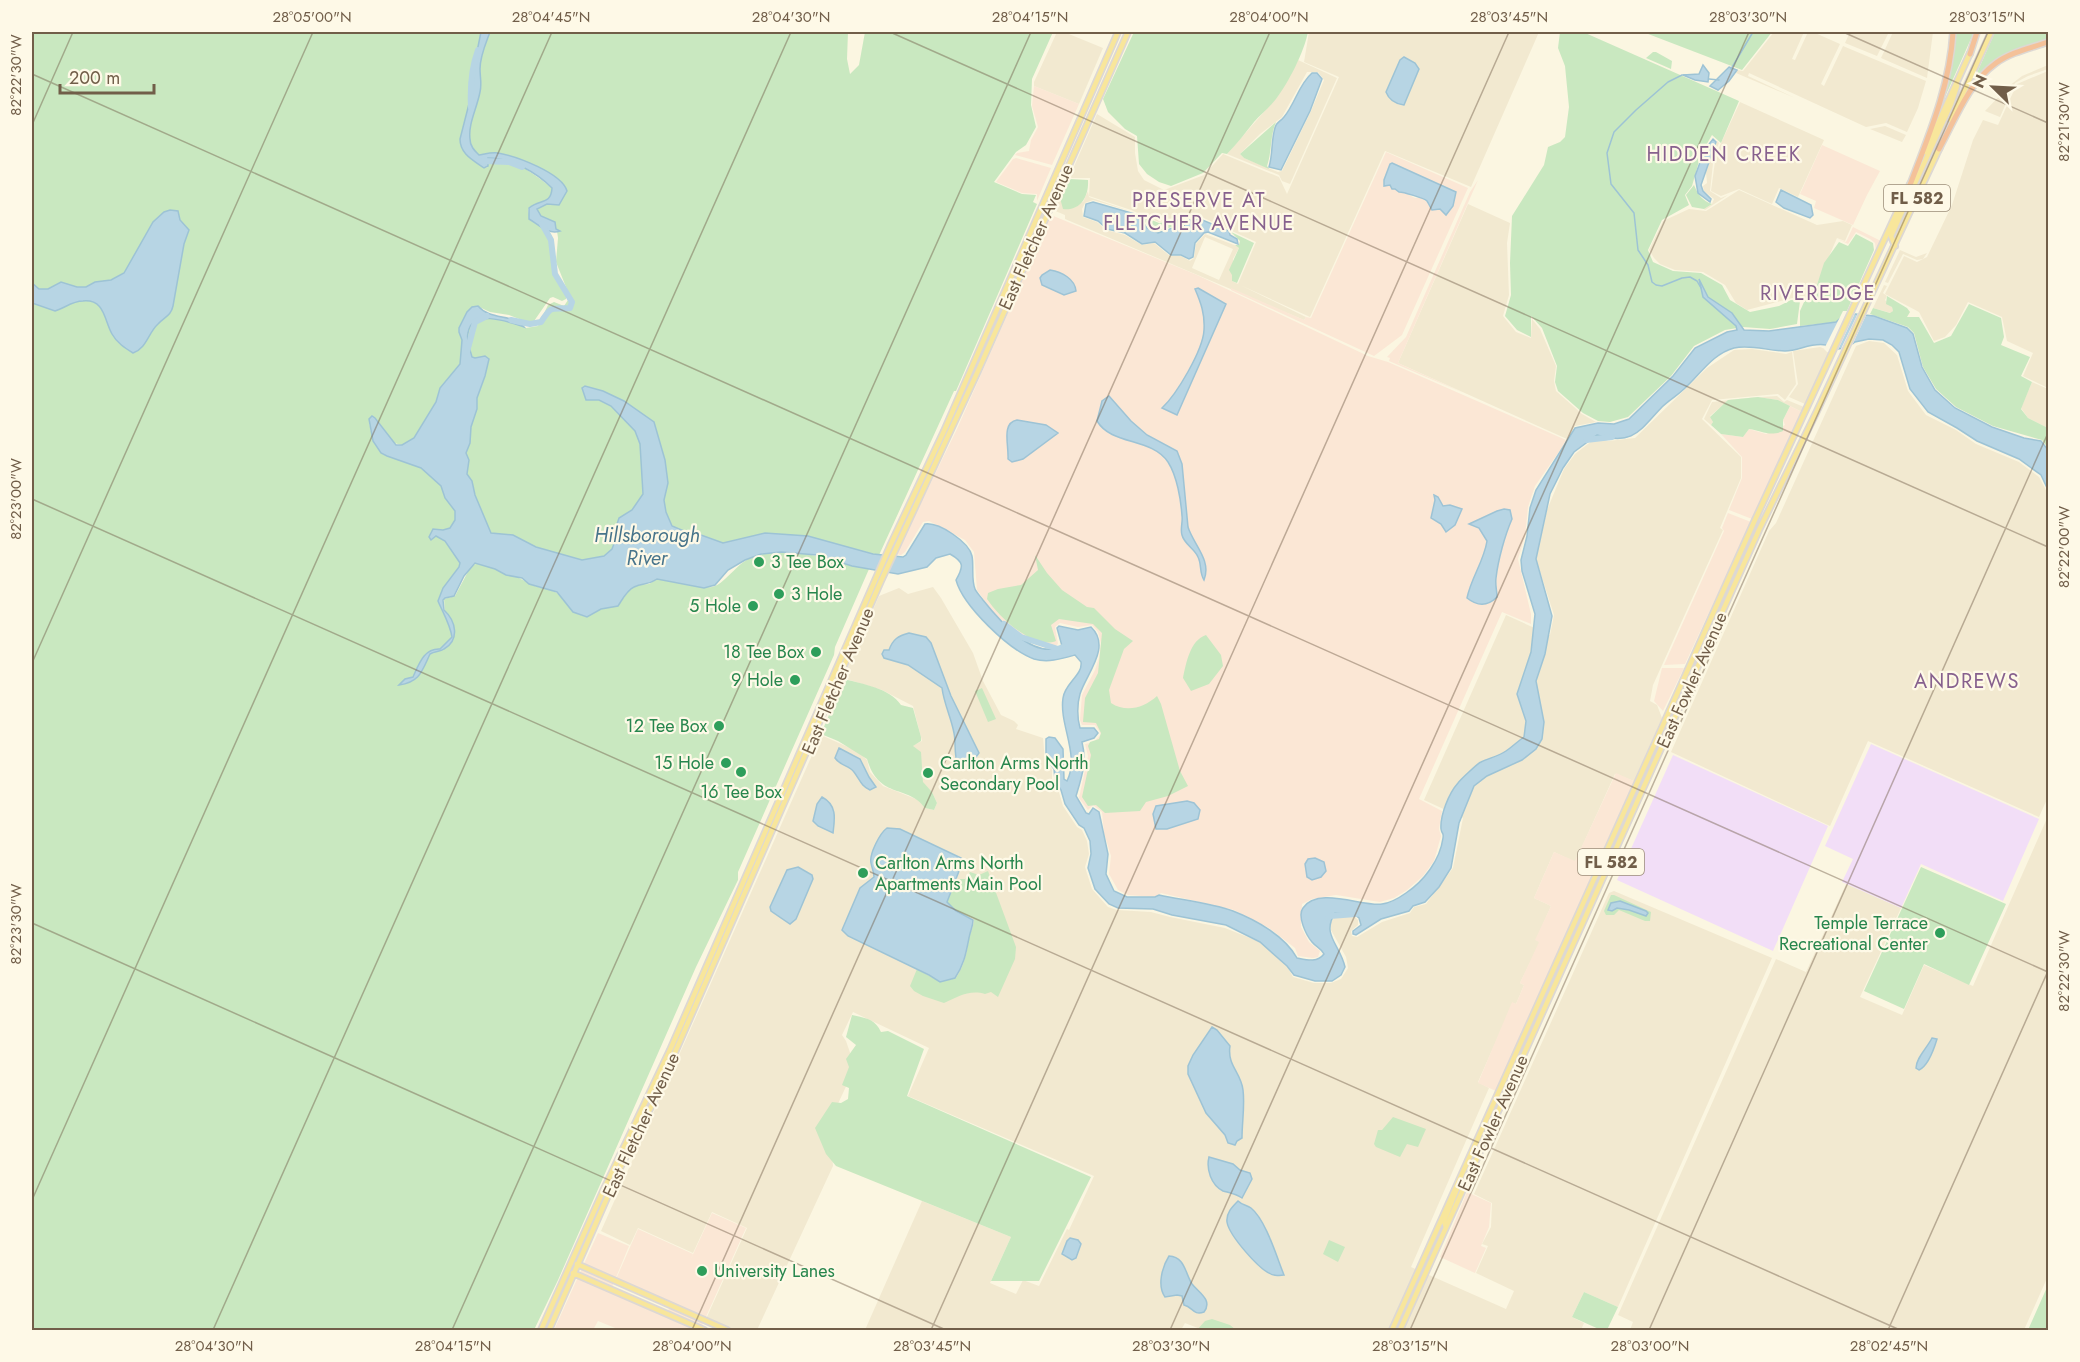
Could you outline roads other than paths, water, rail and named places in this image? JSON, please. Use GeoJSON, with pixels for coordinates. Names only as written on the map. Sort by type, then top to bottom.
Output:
{"type":"FeatureCollection","features":[{"type":"Feature","properties":{"kind":"highway"},"geometry":{"type":"LineString","coordinates":[[1910,185],[1944,91],[1953,32]]}},
{"type":"Feature","properties":{"kind":"highway"},"geometry":{"type":"LineString","coordinates":[[1970,54],[1979,32]]}},
{"type":"Feature","properties":{"kind":"highway"},"geometry":{"type":"LineString","coordinates":[[1939,150],[1967,98],[1984,73],[1997,62],[2049,42]]}},
{"type":"Feature","properties":{"kind":"main road","name":"East Fletcher Avenue"},"geometry":{"type":"LineString","coordinates":[[549,1330],[621,1166],[652,1105],[712,969],[878,580],[890,546],[944,431],[1118,32]]}},
{"type":"Feature","properties":{"kind":"main road","name":"East Fletcher Avenue"},"geometry":{"type":"LineString","coordinates":[[541,1330],[674,1040],[878,580],[896,548],[977,375],[1128,32]]}},
{"type":"Feature","properties":{"kind":"main road","name":"East Fowler Avenue"},"geometry":{"type":"LineString","coordinates":[[1400,1330],[1759,530],[1939,150],[1990,32]]}},
{"type":"Feature","properties":{"kind":"main road","name":"East Fowler Avenue"},"geometry":{"type":"LineString","coordinates":[[1392,1330],[1831,352],[1970,54]]}},
{"type":"Feature","properties":{"kind":"main road"},"geometry":{"type":"LineString","coordinates":[[1894,246],[1891,236],[1957,91],[1957,82]]}},
{"type":"Feature","properties":{"kind":"main road"},"geometry":{"type":"LineString","coordinates":[[1446,1228],[1444,1221],[1455,1197],[1466,1162]]}},
{"type":"Feature","properties":{"kind":"main road"},"geometry":{"type":"LineString","coordinates":[[572,1262],[727,1330]]}},
{"type":"Feature","properties":{"kind":"main road"},"geometry":{"type":"LineString","coordinates":[[568,1270],[704,1330]]}},
{"type":"Feature","properties":{"kind":"main road"},"geometry":{"type":"LineString","coordinates":[[692,1325],[696,1317]]}},
{"type":"Feature","properties":{"kind":"water"},"geometry":{"type":"Polygon","coordinates":[[[481,32],[490,32],[481,59],[481,89],[470,128],[471,144],[479,155],[496,153],[506,155],[537,166],[557,178],[567,191],[559,205],[547,204],[537,209],[541,216],[555,222],[556,229],[560,231],[548,231],[529,219],[529,208],[550,197],[552,188],[546,182],[531,171],[505,160],[488,158],[488,166],[484,168],[462,149],[460,139],[472,92],[481,32]]]}},
{"type":"Feature","properties":{"kind":"water"},"geometry":{"type":"Polygon","coordinates":[[[1404,57],[1415,63],[1419,69],[1404,105],[1393,101],[1386,92],[1400,60],[1404,57]]]}},
{"type":"Feature","properties":{"kind":"water"},"geometry":{"type":"Polygon","coordinates":[[[1703,65],[1709,73],[1708,82],[1683,75],[1699,74],[1703,65]]]}},
{"type":"Feature","properties":{"kind":"water"},"geometry":{"type":"Polygon","coordinates":[[[1729,67],[1737,70],[1729,81],[1718,90],[1710,86],[1729,67]]]}},
{"type":"Feature","properties":{"kind":"water"},"geometry":{"type":"Polygon","coordinates":[[[1312,73],[1317,73],[1322,79],[1310,111],[1281,170],[1269,167],[1277,123],[1288,112],[1312,73]]]}},
{"type":"Feature","properties":{"kind":"water"},"geometry":{"type":"Polygon","coordinates":[[[1713,139],[1716,142],[1701,185],[1703,191],[1711,199],[1710,202],[1698,193],[1695,176],[1705,149],[1713,139]]]}},
{"type":"Feature","properties":{"kind":"water"},"geometry":{"type":"Polygon","coordinates":[[[1392,163],[1456,192],[1453,206],[1446,215],[1440,209],[1432,210],[1425,200],[1392,189],[1390,185],[1384,186],[1384,180],[1392,163]]]}},
{"type":"Feature","properties":{"kind":"water"},"geometry":{"type":"Polygon","coordinates":[[[1781,190],[1811,205],[1813,215],[1810,218],[1784,208],[1776,202],[1781,190]]]}},
{"type":"Feature","properties":{"kind":"water"},"geometry":{"type":"Polygon","coordinates":[[[1093,202],[1138,215],[1147,228],[1158,233],[1173,228],[1176,221],[1184,217],[1192,221],[1200,219],[1229,231],[1230,235],[1237,239],[1238,244],[1208,232],[1204,233],[1195,243],[1193,257],[1189,259],[1181,255],[1171,255],[1155,242],[1142,244],[1125,233],[1107,229],[1098,221],[1084,216],[1086,204],[1093,202]]]}},
{"type":"Feature","properties":{"kind":"water"},"geometry":{"type":"Polygon","coordinates":[[[178,211],[180,220],[189,230],[184,244],[173,306],[138,351],[133,353],[116,340],[103,312],[96,303],[79,301],[55,311],[32,303],[32,283],[39,289],[48,289],[61,282],[86,287],[95,282],[111,280],[124,273],[153,222],[164,212],[178,211]]]}},
{"type":"Feature","properties":{"kind":"water"},"geometry":{"type":"Polygon","coordinates":[[[1050,270],[1067,277],[1073,283],[1076,291],[1064,295],[1042,285],[1040,278],[1050,270]]]}},
{"type":"Feature","properties":{"kind":"water","name":"Hillsborough River"},"geometry":{"type":"Polygon","coordinates":[[[1699,279],[1708,297],[1732,313],[1744,330],[1769,331],[1836,322],[1846,313],[1874,316],[1907,328],[1913,334],[1922,367],[1935,390],[1955,408],[1992,427],[2041,441],[2048,450],[2048,490],[2041,475],[2019,459],[1977,441],[1928,412],[1910,389],[1899,352],[1883,340],[1869,339],[1855,342],[1847,348],[1828,350],[1826,345],[1821,344],[1785,351],[1734,348],[1713,360],[1635,434],[1620,438],[1597,435],[1574,452],[1550,494],[1536,559],[1552,616],[1545,654],[1536,681],[1544,722],[1542,739],[1536,749],[1522,760],[1487,776],[1474,786],[1459,823],[1451,868],[1439,887],[1425,902],[1413,906],[1409,911],[1381,919],[1356,935],[1353,931],[1361,925],[1359,918],[1355,915],[1335,913],[1331,921],[1331,934],[1345,967],[1341,975],[1332,981],[1315,981],[1294,975],[1260,942],[1226,925],[1153,909],[1118,908],[1109,904],[1095,889],[1088,868],[1091,854],[1090,841],[1084,828],[1079,825],[1065,804],[1055,780],[1054,769],[1046,759],[1046,739],[1055,738],[1063,749],[1064,779],[1067,781],[1071,761],[1063,698],[1081,667],[1081,662],[1075,655],[1049,661],[1034,659],[1012,647],[977,614],[960,590],[956,580],[961,565],[958,559],[950,554],[936,558],[927,567],[898,574],[852,566],[817,555],[781,552],[761,554],[728,570],[715,585],[704,588],[657,579],[631,588],[618,606],[601,609],[587,617],[573,612],[557,592],[475,563],[464,576],[454,596],[443,600],[444,610],[453,625],[452,641],[442,650],[430,654],[416,678],[399,685],[405,679],[413,677],[426,654],[434,649],[440,649],[452,637],[438,601],[443,588],[460,563],[445,541],[436,536],[431,540],[429,537],[433,529],[450,528],[455,520],[455,511],[445,498],[441,486],[421,468],[381,453],[373,441],[369,419],[372,416],[375,418],[396,445],[402,445],[414,438],[436,402],[440,388],[460,364],[462,340],[459,328],[467,312],[472,307],[478,306],[489,314],[514,320],[524,327],[501,320],[484,319],[471,325],[468,336],[472,357],[485,356],[489,359],[477,398],[477,409],[466,453],[469,460],[467,474],[472,481],[475,495],[491,533],[513,535],[536,547],[582,560],[604,556],[612,549],[619,518],[632,510],[643,494],[640,444],[635,431],[611,406],[599,400],[586,400],[582,388],[585,386],[624,401],[654,422],[665,460],[668,483],[664,500],[666,512],[672,526],[691,534],[723,543],[765,533],[808,536],[873,554],[903,557],[925,524],[938,526],[960,539],[970,551],[976,592],[1018,636],[1040,648],[1051,649],[1062,646],[1057,628],[1059,626],[1078,630],[1091,627],[1097,635],[1098,652],[1080,694],[1078,720],[1080,728],[1094,728],[1098,733],[1094,738],[1082,742],[1084,763],[1076,796],[1086,813],[1089,814],[1093,808],[1099,812],[1108,854],[1106,874],[1114,891],[1127,897],[1159,895],[1233,911],[1278,936],[1297,958],[1315,960],[1324,954],[1312,942],[1305,930],[1301,916],[1303,908],[1310,902],[1330,898],[1374,904],[1385,903],[1413,888],[1435,862],[1443,836],[1442,817],[1451,792],[1479,763],[1503,753],[1524,737],[1526,721],[1517,694],[1531,652],[1535,614],[1521,560],[1527,536],[1530,508],[1536,490],[1575,428],[1598,423],[1614,424],[1629,419],[1673,376],[1695,348],[1727,332],[1737,330],[1736,326],[1703,297],[1699,279]]]}},
{"type":"Feature","properties":{"kind":"water"},"geometry":{"type":"Polygon","coordinates":[[[1198,288],[1226,304],[1177,415],[1162,408],[1175,393],[1203,339],[1204,319],[1195,289],[1198,288]]]}},
{"type":"Feature","properties":{"kind":"water"},"geometry":{"type":"Polygon","coordinates":[[[1109,396],[1147,435],[1177,451],[1182,464],[1188,527],[1206,566],[1204,580],[1198,557],[1182,535],[1180,496],[1168,462],[1152,449],[1104,429],[1097,421],[1102,401],[1109,396]]]}},
{"type":"Feature","properties":{"kind":"water"},"geometry":{"type":"Polygon","coordinates":[[[1017,420],[1046,425],[1058,433],[1023,459],[1012,462],[1008,459],[1007,430],[1012,422],[1017,420]]]}},
{"type":"Feature","properties":{"kind":"water"},"geometry":{"type":"Polygon","coordinates":[[[1434,495],[1438,497],[1443,506],[1450,505],[1462,509],[1455,525],[1446,532],[1441,524],[1431,518],[1434,495]]]}},
{"type":"Feature","properties":{"kind":"water"},"geometry":{"type":"Polygon","coordinates":[[[1504,509],[1510,510],[1512,519],[1498,563],[1497,597],[1486,604],[1474,603],[1467,598],[1487,541],[1479,528],[1469,524],[1504,509]]]}},
{"type":"Feature","properties":{"kind":"water"},"geometry":{"type":"Polygon","coordinates":[[[909,633],[926,637],[931,643],[951,696],[979,753],[976,757],[957,762],[954,733],[942,688],[908,665],[884,658],[882,654],[884,650],[889,650],[896,638],[909,633]]]}},
{"type":"Feature","properties":{"kind":"water"},"geometry":{"type":"Polygon","coordinates":[[[839,748],[860,759],[876,787],[870,790],[867,788],[852,770],[837,761],[835,758],[839,748]]]}},
{"type":"Feature","properties":{"kind":"water"},"geometry":{"type":"Polygon","coordinates":[[[822,797],[833,808],[833,833],[813,821],[817,804],[822,797]]]}},
{"type":"Feature","properties":{"kind":"water"},"geometry":{"type":"Polygon","coordinates":[[[1187,801],[1194,803],[1200,810],[1198,819],[1167,829],[1156,829],[1153,814],[1156,806],[1187,801]]]}},
{"type":"Feature","properties":{"kind":"water"},"geometry":{"type":"Polygon","coordinates":[[[887,828],[900,829],[961,858],[959,871],[947,902],[956,911],[973,920],[973,925],[961,968],[955,978],[940,982],[848,936],[842,930],[860,888],[874,877],[871,863],[873,849],[887,828]]]}},
{"type":"Feature","properties":{"kind":"water"},"geometry":{"type":"Polygon","coordinates":[[[1315,858],[1324,862],[1326,871],[1321,877],[1312,880],[1307,877],[1305,864],[1308,859],[1315,858]]]}},
{"type":"Feature","properties":{"kind":"water"},"geometry":{"type":"Polygon","coordinates":[[[798,867],[812,875],[813,879],[796,919],[790,924],[771,911],[770,907],[787,870],[798,867]]]}},
{"type":"Feature","properties":{"kind":"water"},"geometry":{"type":"Polygon","coordinates":[[[1620,901],[1648,913],[1646,916],[1617,908],[1612,911],[1608,910],[1611,903],[1620,901]]]}},
{"type":"Feature","properties":{"kind":"water"},"geometry":{"type":"Polygon","coordinates":[[[1212,1027],[1230,1046],[1230,1059],[1242,1084],[1244,1102],[1242,1138],[1235,1145],[1228,1143],[1225,1135],[1206,1113],[1188,1074],[1188,1066],[1193,1055],[1212,1027]]]}},
{"type":"Feature","properties":{"kind":"water"},"geometry":{"type":"Polygon","coordinates":[[[1932,1038],[1937,1039],[1932,1052],[1928,1061],[1919,1070],[1916,1068],[1918,1060],[1932,1038]]]}},
{"type":"Feature","properties":{"kind":"water"},"geometry":{"type":"Polygon","coordinates":[[[1209,1157],[1233,1164],[1240,1170],[1250,1173],[1252,1179],[1242,1198],[1223,1191],[1215,1185],[1209,1171],[1209,1157]]]}},
{"type":"Feature","properties":{"kind":"water"},"geometry":{"type":"Polygon","coordinates":[[[1238,1201],[1251,1208],[1262,1221],[1284,1275],[1274,1275],[1261,1268],[1233,1235],[1227,1222],[1227,1216],[1238,1201]]]}},
{"type":"Feature","properties":{"kind":"water"},"geometry":{"type":"Polygon","coordinates":[[[1070,1238],[1078,1240],[1081,1244],[1076,1258],[1072,1260],[1062,1254],[1070,1238]]]}},
{"type":"Feature","properties":{"kind":"water"},"geometry":{"type":"Polygon","coordinates":[[[1169,1256],[1181,1262],[1192,1284],[1206,1300],[1204,1312],[1195,1312],[1184,1305],[1182,1296],[1165,1297],[1161,1288],[1161,1276],[1169,1256]]]}},
{"type":"Feature","properties":{"kind":"waterway"},"geometry":{"type":"LineString","coordinates":[[1731,69],[1753,32]]}},
{"type":"Feature","properties":{"kind":"waterway","name":"Hillsborough River"},"geometry":{"type":"LineString","coordinates":[[471,107],[472,78],[478,50]]}},
{"type":"Feature","properties":{"kind":"waterway"},"geometry":{"type":"LineString","coordinates":[[1686,75],[1668,82],[1636,110],[1614,132],[1607,153],[1611,184],[1634,213],[1638,250],[1648,265],[1652,282],[1662,286],[1690,277],[1697,281],[1701,288]]}},
{"type":"Feature","properties":{"kind":"waterway"},"geometry":{"type":"LineString","coordinates":[[1709,79],[1719,80]]}},
{"type":"Feature","properties":{"kind":"waterway","name":"Hillsborough River"},"geometry":{"type":"LineString","coordinates":[[482,161],[509,162],[522,167]]}},
{"type":"Feature","properties":{"kind":"waterway","name":"Hillsborough River"},"geometry":{"type":"LineString","coordinates":[[511,320],[530,324],[541,322],[550,310],[570,308],[572,302],[555,274],[551,240],[542,224]]}},
{"type":"Feature","properties":{"kind":"waterway","name":"Hillsborough River"},"geometry":{"type":"LineString","coordinates":[[467,352],[475,322],[487,316]]}},
{"type":"Feature","properties":{"kind":"waterway","name":"Hillsborough River"},"geometry":{"type":"LineString","coordinates":[[1586,440],[1612,437]]}},
{"type":"Feature","properties":{"kind":"waterway","name":"Hillsborough River"},"geometry":{"type":"LineString","coordinates":[[1004,624],[1021,637],[1058,649],[1063,647]]}},
{"type":"Feature","properties":{"kind":"waterway","name":"Hillsborough River"},"geometry":{"type":"LineString","coordinates":[[1328,918],[1356,914]]}},
{"type":"Feature","properties":{"kind":"place","name":"3 Tee Box"},"geometry":{"type":"Point","coordinates":[759,562]}},
{"type":"Feature","properties":{"kind":"place","name":"3 Hole"},"geometry":{"type":"Point","coordinates":[779,594]}},
{"type":"Feature","properties":{"kind":"place","name":"5 Hole"},"geometry":{"type":"Point","coordinates":[753,606]}},
{"type":"Feature","properties":{"kind":"place","name":"18 Tee Box"},"geometry":{"type":"Point","coordinates":[816,652]}},
{"type":"Feature","properties":{"kind":"place","name":"9 Hole"},"geometry":{"type":"Point","coordinates":[795,680]}},
{"type":"Feature","properties":{"kind":"place","name":"12 Tee Box"},"geometry":{"type":"Point","coordinates":[719,726]}},
{"type":"Feature","properties":{"kind":"place","name":"15 Hole"},"geometry":{"type":"Point","coordinates":[726,763]}},
{"type":"Feature","properties":{"kind":"place","name":"16 Tee Box"},"geometry":{"type":"Point","coordinates":[741,772]}},
{"type":"Feature","properties":{"kind":"place","name":"Carlton Arms North Secondary Pool"},"geometry":{"type":"Point","coordinates":[928,773]}},
{"type":"Feature","properties":{"kind":"place","name":"Carlton Arms North Apartments Main Pool"},"geometry":{"type":"Point","coordinates":[863,873]}},
{"type":"Feature","properties":{"kind":"place","name":"Temple Terrace Recreational Center"},"geometry":{"type":"Point","coordinates":[1940,933]}},
{"type":"Feature","properties":{"kind":"place","name":"University Lanes"},"geometry":{"type":"Point","coordinates":[702,1271]}},
{"type":"Feature","properties":{"kind":"district","name":"HIDDEN CREEK"},"geometry":{"type":"Point","coordinates":[1724,154]}},
{"type":"Feature","properties":{"kind":"district","name":"PRESERVE AT FLETCHER AVENUE"},"geometry":{"type":"Point","coordinates":[1199,212]}},
{"type":"Feature","properties":{"kind":"district","name":"RIVEREDGE"},"geometry":{"type":"Point","coordinates":[1818,293]}},
{"type":"Feature","properties":{"kind":"district","name":"ANDREWS"},"geometry":{"type":"Point","coordinates":[1967,681]}}]}
